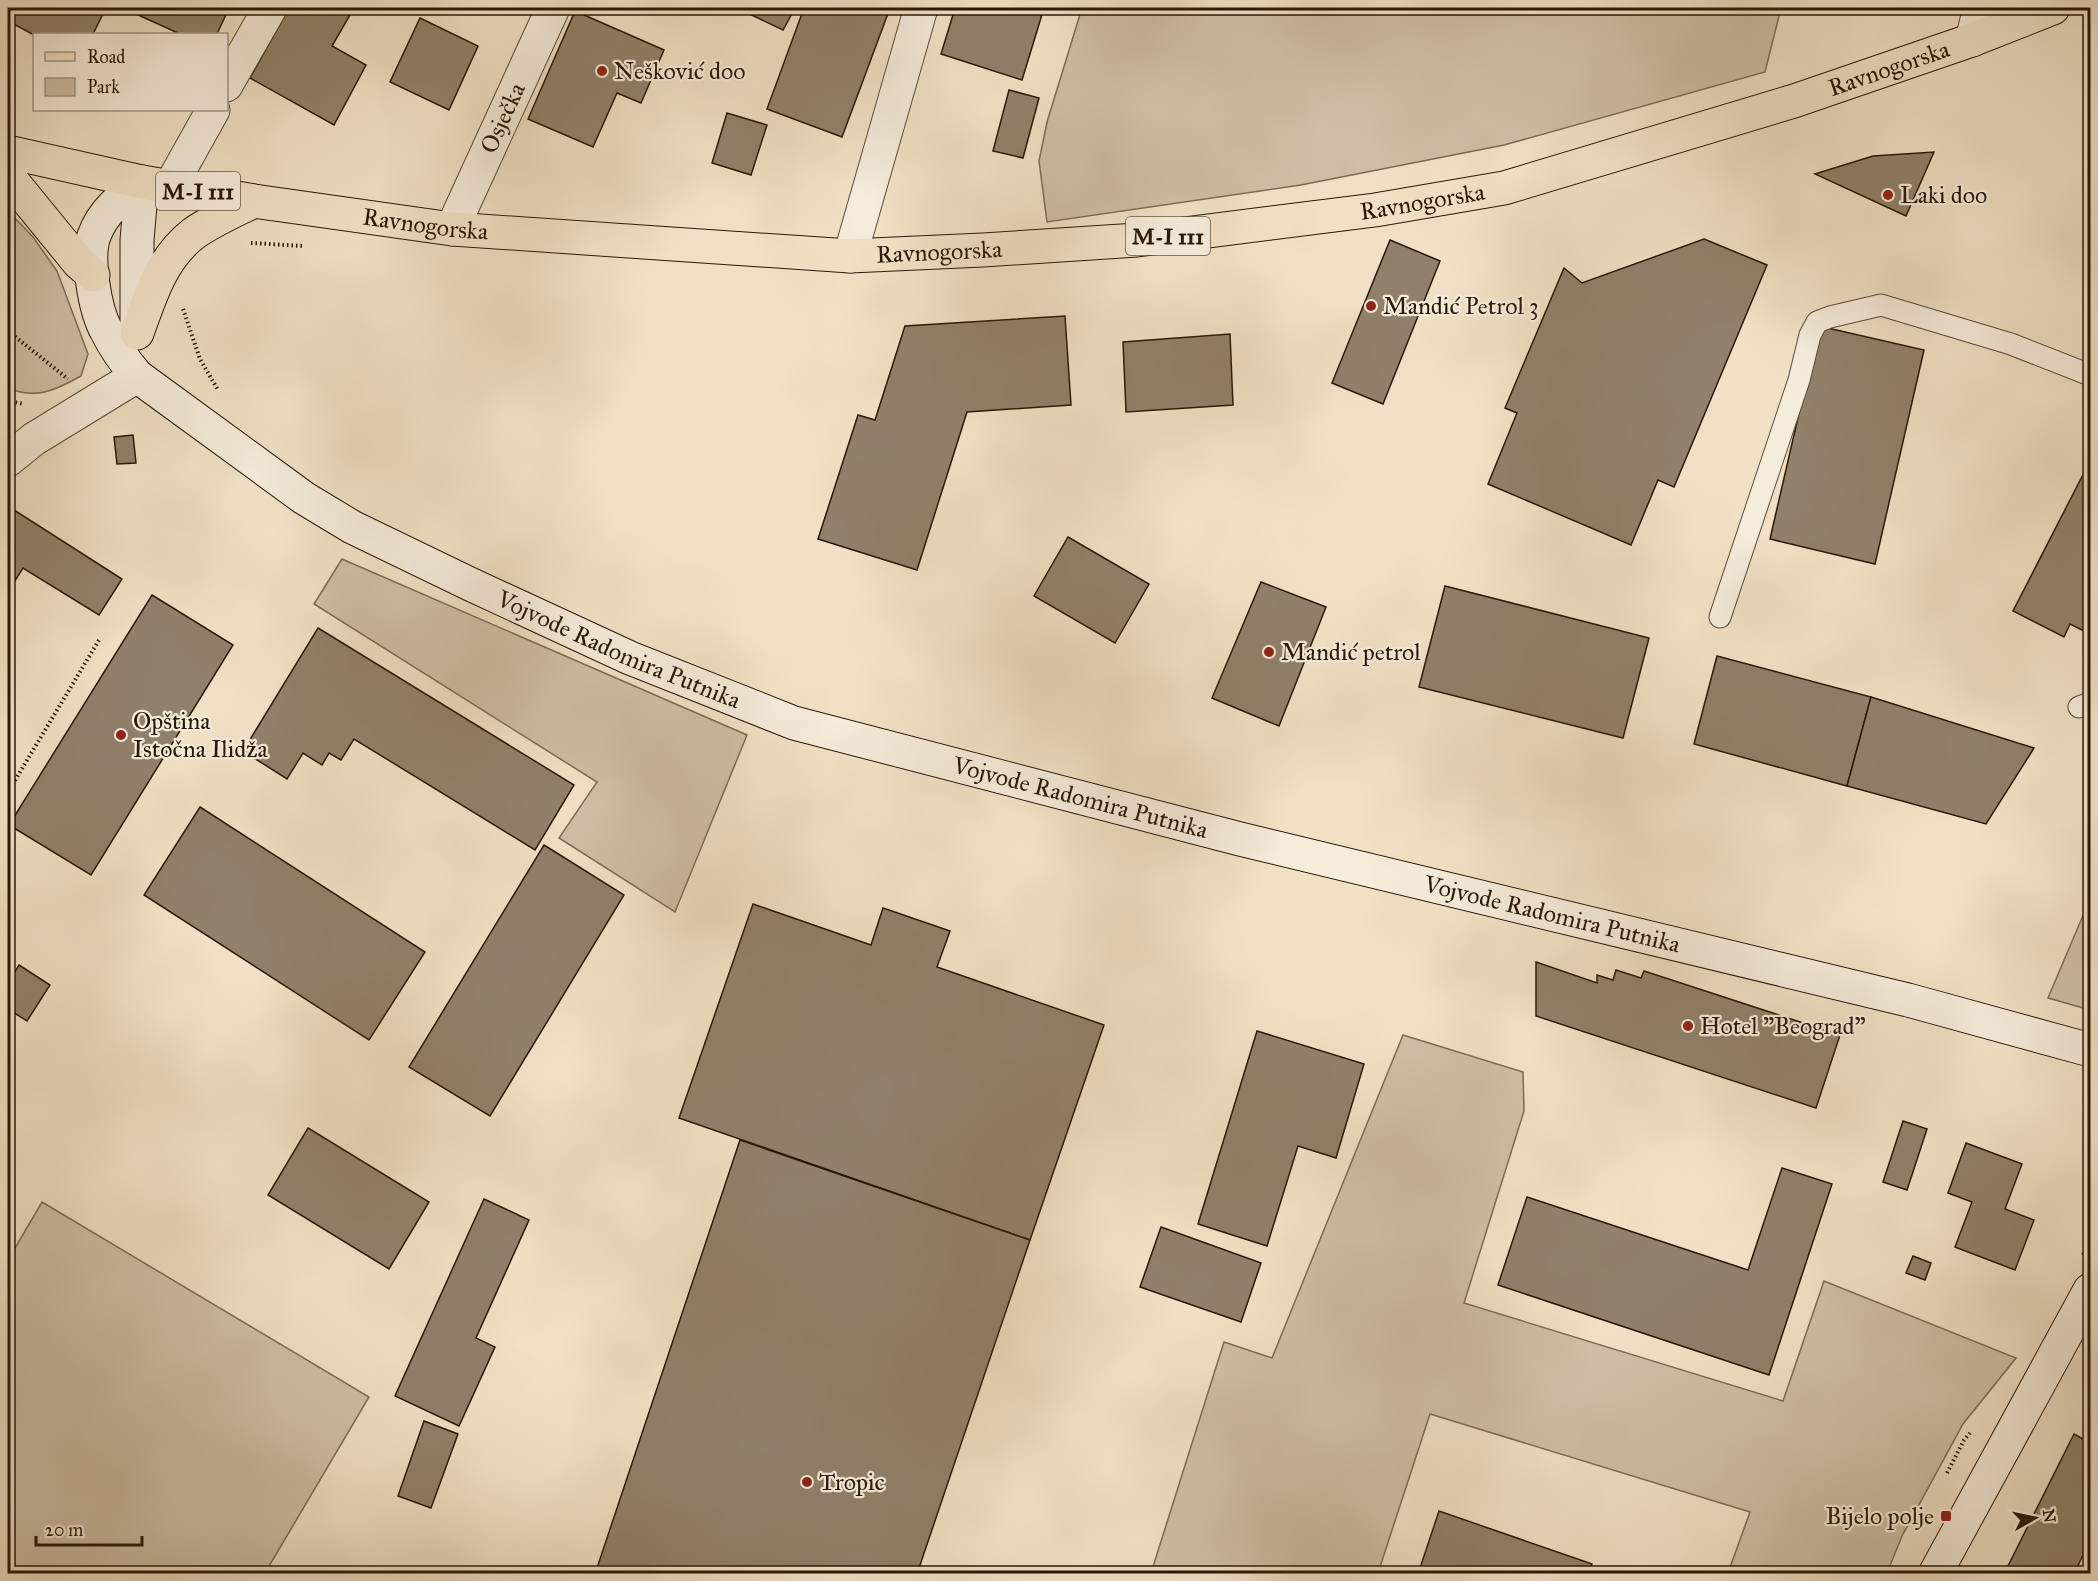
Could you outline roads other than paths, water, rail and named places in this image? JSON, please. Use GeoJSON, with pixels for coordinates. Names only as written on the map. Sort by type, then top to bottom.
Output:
{"type":"FeatureCollection","features":[{"type":"Feature","properties":{"kind":"main road"},"geometry":{"type":"LineString","coordinates":[[228,82],[270,8]]}},
{"type":"Feature","properties":{"kind":"main road","name":"Osječka"},"geometry":{"type":"LineString","coordinates":[[452,229],[553,8]]}},
{"type":"Feature","properties":{"kind":"main road","name":"Ravnogorska"},"geometry":{"type":"LineString","coordinates":[[850,256],[921,8]]}},
{"type":"Feature","properties":{"kind":"main road","name":"Ravnogorska"},"geometry":{"type":"LineString","coordinates":[[1972,40],[1980,8]]}},
{"type":"Feature","properties":{"kind":"main road","name":"Ravnogorska"},"geometry":{"type":"LineString","coordinates":[[8,152],[156,184],[254,201],[452,229],[850,256],[1137,240],[1375,210],[1504,188],[1794,101],[1972,40],[2053,8]]}},
{"type":"Feature","properties":{"kind":"main road"},"geometry":{"type":"LineString","coordinates":[[8,457],[137,376],[137,240],[156,184],[212,111]]}},
{"type":"Feature","properties":{"kind":"main road"},"geometry":{"type":"LineString","coordinates":[[8,176],[79,263],[93,275]]}},
{"type":"Feature","properties":{"kind":"main road","name":"Vojvode Radomira Putnika"},"geometry":{"type":"LineString","coordinates":[[156,184],[114,203],[101,221],[93,238],[91,258],[97,303],[105,328],[137,376],[294,492],[352,527],[630,658],[794,723],[1229,836],[1899,998],[2091,1050]]}},
{"type":"Feature","properties":{"kind":"main road"},"geometry":{"type":"LineString","coordinates":[[137,333],[160,273],[181,246],[194,233],[254,201]]}},
{"type":"Feature","properties":{"kind":"main road"},"geometry":{"type":"LineString","coordinates":[[1935,1574],[2091,1290]]}},
{"type":"Feature","properties":{"kind":"lane"},"geometry":{"type":"LineString","coordinates":[[1720,616],[1799,380],[1810,336],[1817,322],[1881,305],[2011,344],[2091,375]]}},
{"type":"Feature","properties":{"kind":"place","name":"Nešković doo"},"geometry":{"type":"Point","coordinates":[602,71]}},
{"type":"Feature","properties":{"kind":"place","name":"Laki doo"},"geometry":{"type":"Point","coordinates":[1888,195]}},
{"type":"Feature","properties":{"kind":"place","name":"Mandić Petrol 3"},"geometry":{"type":"Point","coordinates":[1371,306]}},
{"type":"Feature","properties":{"kind":"place","name":"Mandić petrol"},"geometry":{"type":"Point","coordinates":[1269,652]}},
{"type":"Feature","properties":{"kind":"place","name":"Opština Istočna Ilidža"},"geometry":{"type":"Point","coordinates":[121,735]}},
{"type":"Feature","properties":{"kind":"place","name":"Hotel \"Beograd\""},"geometry":{"type":"Point","coordinates":[1688,1026]}},
{"type":"Feature","properties":{"kind":"place","name":"Tropic"},"geometry":{"type":"Point","coordinates":[807,1482]}},
{"type":"Feature","properties":{"kind":"place","name":"Bijelo polje"},"geometry":{"type":"Point","coordinates":[1946,1516]}}]}
